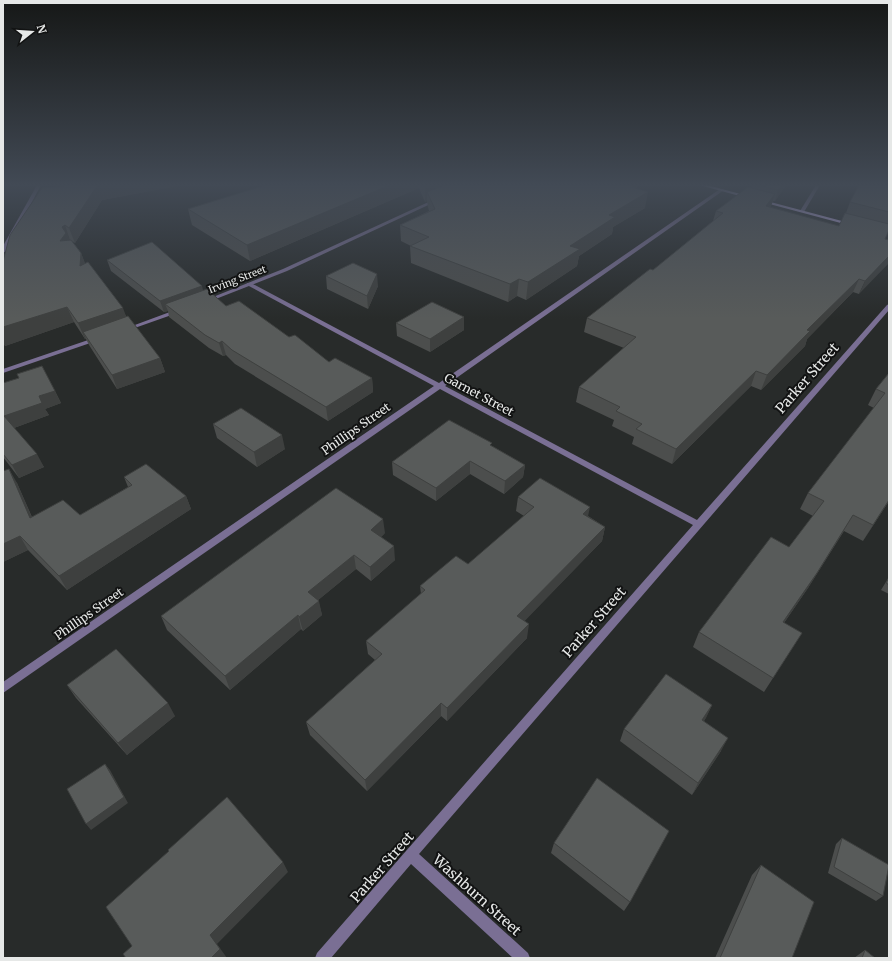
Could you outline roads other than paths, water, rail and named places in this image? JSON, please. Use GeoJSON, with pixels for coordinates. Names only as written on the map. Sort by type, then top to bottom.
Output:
{"type":"FeatureCollection","features":[{"type":"Feature","properties":{"kind":"street"},"geometry":{"type":"LineString","coordinates":[[3,251],[15,230]]}},
{"type":"Feature","properties":{"kind":"street","name":"Irving Street"},"geometry":{"type":"LineString","coordinates":[[199,304],[299,264],[373,230]]}},
{"type":"Feature","properties":{"kind":"street","name":"Phillips Street"},"geometry":{"type":"LineString","coordinates":[[3,688],[664,230]]}},
{"type":"Feature","properties":{"kind":"street","name":"Garnet Street"},"geometry":{"type":"LineString","coordinates":[[249,284],[698,524]]}},
{"type":"Feature","properties":{"kind":"street","name":"Parker Street"},"geometry":{"type":"LineString","coordinates":[[322,958],[889,306]]}},
{"type":"Feature","properties":{"kind":"street"},"geometry":{"type":"LineString","coordinates":[[119,331],[184,309]]}},
{"type":"Feature","properties":{"kind":"street"},"geometry":{"type":"LineString","coordinates":[[3,371],[105,336]]}},
{"type":"Feature","properties":{"kind":"street","name":"Washburn Street"},"geometry":{"type":"LineString","coordinates":[[410,855],[523,958]]}}]}
